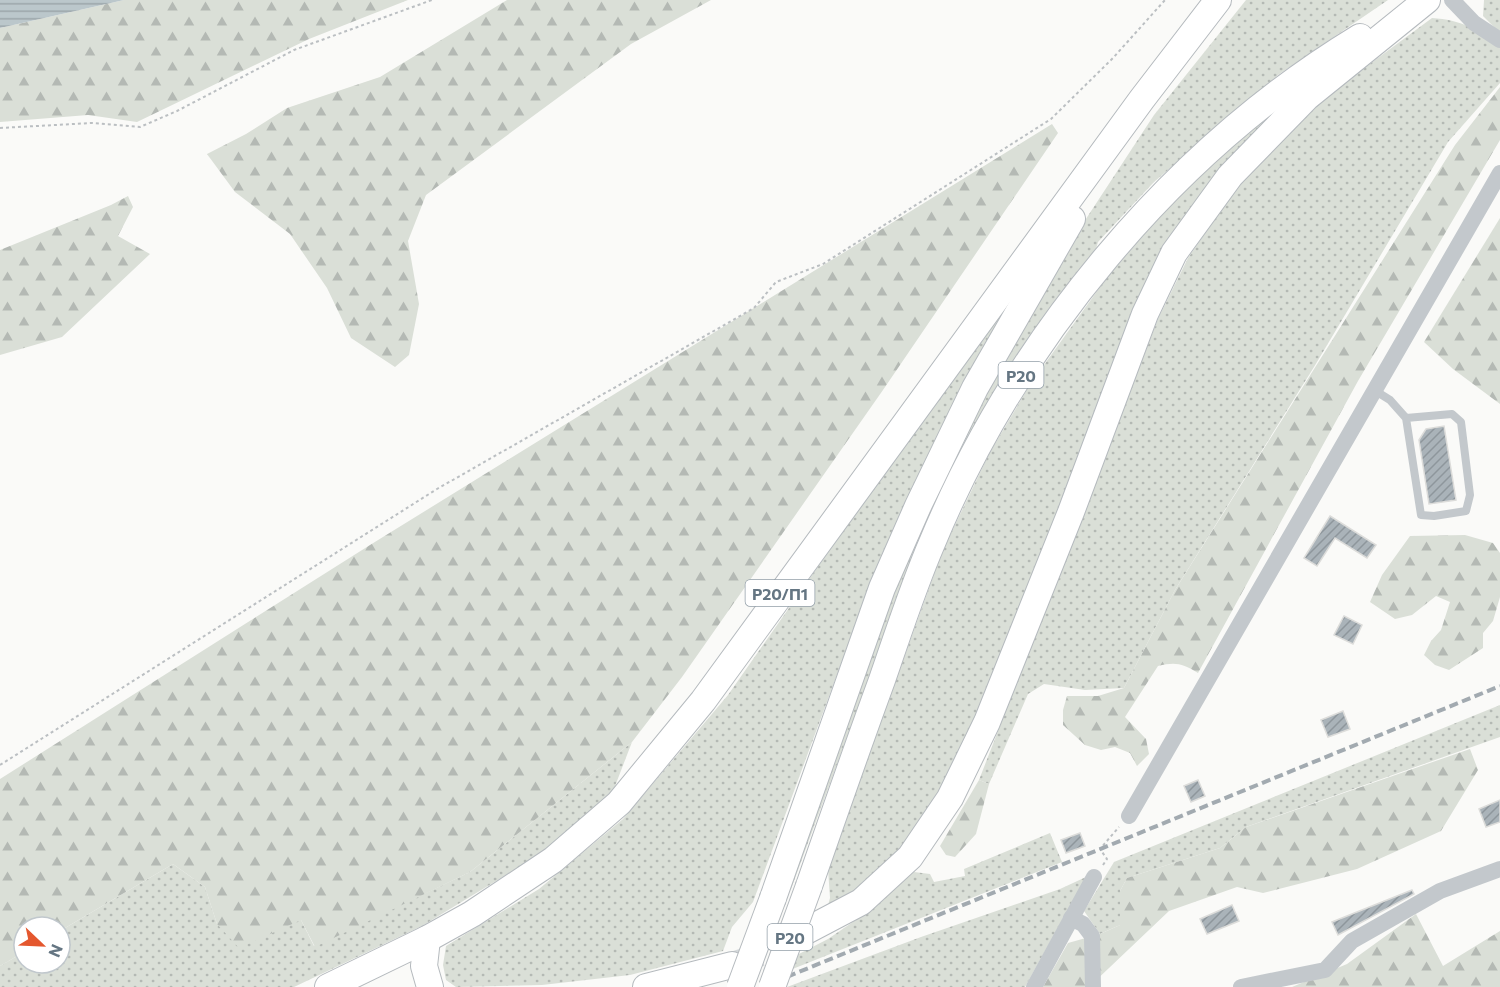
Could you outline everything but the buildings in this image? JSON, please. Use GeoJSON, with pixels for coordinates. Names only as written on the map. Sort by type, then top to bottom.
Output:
{"type":"FeatureCollection","features":[{"type":"Feature","properties":{"kind":"main road","name":"Р20"},"geometry":{"type":"LineString","coordinates":[[736,976],[773,898],[882,588],[918,506],[975,388],[1142,99],[1218,0]]}},
{"type":"Feature","properties":{"kind":"main road","name":"Р20"},"geometry":{"type":"LineString","coordinates":[[772,987],[932,542],[972,457],[1011,389],[1059,320],[1112,251],[1165,193],[1224,137],[1281,89],[1328,57],[1422,0]]}},
{"type":"Feature","properties":{"kind":"main road"},"geometry":{"type":"LineString","coordinates":[[804,932],[861,902],[910,857],[950,798],[987,722],[1071,512],[1145,315],[1174,253],[1230,176],[1299,105],[1427,0]]}},
{"type":"Feature","properties":{"kind":"main road","name":"Р20/П1"},"geometry":{"type":"LineString","coordinates":[[328,987],[472,915],[553,860],[619,803],[703,700],[1142,99]]}},
{"type":"Feature","properties":{"kind":"main road"},"geometry":{"type":"LineString","coordinates":[[427,939],[424,966],[430,987]]}},
{"type":"Feature","properties":{"kind":"main road"},"geometry":{"type":"LineString","coordinates":[[646,987],[736,976]]}},
{"type":"Feature","properties":{"kind":"street"},"geometry":{"type":"LineString","coordinates":[[1452,0],[1474,23],[1500,40]]}},
{"type":"Feature","properties":{"kind":"street"},"geometry":{"type":"LineString","coordinates":[[1129,816],[1500,174]]}},
{"type":"Feature","properties":{"kind":"street"},"geometry":{"type":"LineString","coordinates":[[1240,987],[1325,970],[1352,941],[1440,891],[1500,868]]}},
{"type":"Feature","properties":{"kind":"street"},"geometry":{"type":"LineString","coordinates":[[1034,987],[1094,877]]}},
{"type":"Feature","properties":{"kind":"street"},"geometry":{"type":"LineString","coordinates":[[1071,918],[1083,924],[1092,936],[1093,987]]}},
{"type":"Feature","properties":{"kind":"lane"},"geometry":{"type":"LineString","coordinates":[[1374,390],[1390,400],[1406,418],[1421,515],[1434,516],[1466,511],[1470,495],[1461,422],[1452,414],[1406,418]]}},
{"type":"Feature","properties":{"kind":"path"},"geometry":{"type":"LineString","coordinates":[[0,128],[92,123],[140,127],[177,111],[294,50],[432,0]]}},
{"type":"Feature","properties":{"kind":"path"},"geometry":{"type":"LineString","coordinates":[[0,765],[437,489],[754,308],[776,282],[823,264],[1051,119],[1113,58],[1165,0]]}},
{"type":"Feature","properties":{"kind":"path"},"geometry":{"type":"LineString","coordinates":[[1094,877],[1107,859],[1100,849],[1129,816]]}},
{"type":"Feature","properties":{"kind":"green space"},"geometry":{"type":"Polygon","coordinates":[[[124,0],[408,0],[309,39],[137,122],[88,115],[0,122],[0,28],[124,0]]]}},
{"type":"Feature","properties":{"kind":"green space"},"geometry":{"type":"Polygon","coordinates":[[[507,0],[711,0],[631,44],[426,195],[408,241],[419,304],[409,355],[395,367],[351,338],[327,288],[290,234],[235,192],[207,154],[246,134],[287,108],[380,77],[507,0]]]}},
{"type":"Feature","properties":{"kind":"green space"},"geometry":{"type":"Polygon","coordinates":[[[1246,0],[1388,0],[1278,75],[1154,182],[1098,242],[1094,256],[905,580],[791,889],[786,892],[897,577],[977,409],[1080,228],[1154,115],[1246,0]]]}},
{"type":"Feature","properties":{"kind":"green space"},"geometry":{"type":"Polygon","coordinates":[[[1484,0],[1500,0],[1500,33],[1483,16],[1484,0]]]}},
{"type":"Feature","properties":{"kind":"green space"},"geometry":{"type":"Polygon","coordinates":[[[1432,18],[1469,26],[1500,46],[1500,83],[1448,142],[1314,367],[1175,590],[1124,688],[1085,690],[1044,684],[1028,694],[989,784],[979,780],[1158,319],[1188,258],[1241,181],[1317,103],[1432,18]]]}},
{"type":"Feature","properties":{"kind":"green space"},"geometry":{"type":"Polygon","coordinates":[[[1306,85],[1222,167],[942,793],[902,852],[859,896],[826,912],[830,898],[828,869],[942,552],[989,454],[1031,383],[1113,269],[1173,199],[1227,149],[1306,85]]]}},
{"type":"Feature","properties":{"kind":"green space"},"geometry":{"type":"Polygon","coordinates":[[[1500,87],[1500,140],[1358,381],[1198,673],[1178,664],[1158,666],[1125,717],[1146,739],[1149,754],[1137,766],[1130,753],[1115,747],[1101,750],[1085,745],[1063,725],[1063,710],[1067,696],[1098,696],[1124,688],[1175,590],[1455,145],[1500,87]]]}},
{"type":"Feature","properties":{"kind":"green space"},"geometry":{"type":"Polygon","coordinates":[[[1052,124],[1058,133],[883,390],[682,677],[632,742],[470,872],[315,947],[301,920],[239,948],[217,924],[205,887],[173,864],[72,924],[72,915],[12,915],[12,959],[0,966],[0,779],[370,545],[1052,124]]]}},
{"type":"Feature","properties":{"kind":"green space"},"geometry":{"type":"Polygon","coordinates":[[[128,196],[133,207],[118,236],[150,254],[62,337],[0,355],[0,250],[128,196]]]}},
{"type":"Feature","properties":{"kind":"green space"},"geometry":{"type":"Polygon","coordinates":[[[1500,218],[1500,404],[1453,369],[1424,342],[1500,218]]]}},
{"type":"Feature","properties":{"kind":"green space"},"geometry":{"type":"Polygon","coordinates":[[[1039,251],[949,412],[869,588],[753,902],[732,927],[723,951],[630,975],[542,985],[456,987],[446,980],[443,965],[446,946],[539,889],[623,819],[728,695],[1039,251]]]}},
{"type":"Feature","properties":{"kind":"green space"},"geometry":{"type":"Polygon","coordinates":[[[1465,535],[1493,543],[1500,553],[1500,597],[1493,621],[1483,633],[1483,648],[1449,670],[1435,665],[1424,655],[1431,641],[1441,630],[1450,602],[1436,596],[1412,615],[1395,619],[1370,602],[1382,575],[1410,536],[1465,535]]]}},
{"type":"Feature","properties":{"kind":"green space"},"geometry":{"type":"Polygon","coordinates":[[[1500,705],[1500,737],[1246,827],[1220,848],[1127,878],[1120,891],[1120,925],[1100,934],[1084,911],[1114,862],[1500,705]]]}},
{"type":"Feature","properties":{"kind":"green space"},"geometry":{"type":"Polygon","coordinates":[[[632,742],[612,794],[544,852],[422,926],[294,987],[0,987],[0,966],[12,959],[12,975],[72,975],[72,924],[173,864],[205,887],[217,924],[301,920],[314,946],[470,872],[632,742]]]}},
{"type":"Feature","properties":{"kind":"green space"},"geometry":{"type":"Polygon","coordinates":[[[1470,749],[1478,770],[1441,831],[1357,869],[1263,893],[1237,887],[1169,911],[1089,987],[1043,987],[1068,943],[1100,934],[1120,925],[1120,891],[1127,878],[1220,848],[1246,827],[1470,749]]]}},
{"type":"Feature","properties":{"kind":"green space"},"geometry":{"type":"Polygon","coordinates":[[[979,780],[989,784],[976,834],[955,857],[946,855],[940,846],[979,780]]]}},
{"type":"Feature","properties":{"kind":"green space"},"geometry":{"type":"Polygon","coordinates":[[[1050,833],[1062,862],[790,970],[795,956],[828,939],[869,911],[914,872],[930,874],[934,882],[965,876],[964,869],[1050,833]]]}},
{"type":"Feature","properties":{"kind":"green space"},"geometry":{"type":"Polygon","coordinates":[[[1086,877],[1025,987],[787,987],[1060,889],[1086,877]]]}},
{"type":"Feature","properties":{"kind":"green space"},"geometry":{"type":"Polygon","coordinates":[[[1416,914],[1443,966],[1500,931],[1500,987],[1292,987],[1347,964],[1416,914]]]}},
{"type":"Feature","properties":{"kind":"shaded area"},"geometry":{"type":"Polygon","coordinates":[[[0,0],[124,0],[0,28],[0,0]]]}},
{"type":"Feature","properties":{"kind":"tunnel"},"geometry":{"type":"LineString","coordinates":[[735,964],[804,932]]}},
{"type":"Feature","properties":{"kind":"railway"},"geometry":{"type":"LineString","coordinates":[[762,987],[1500,686]]}}]}
